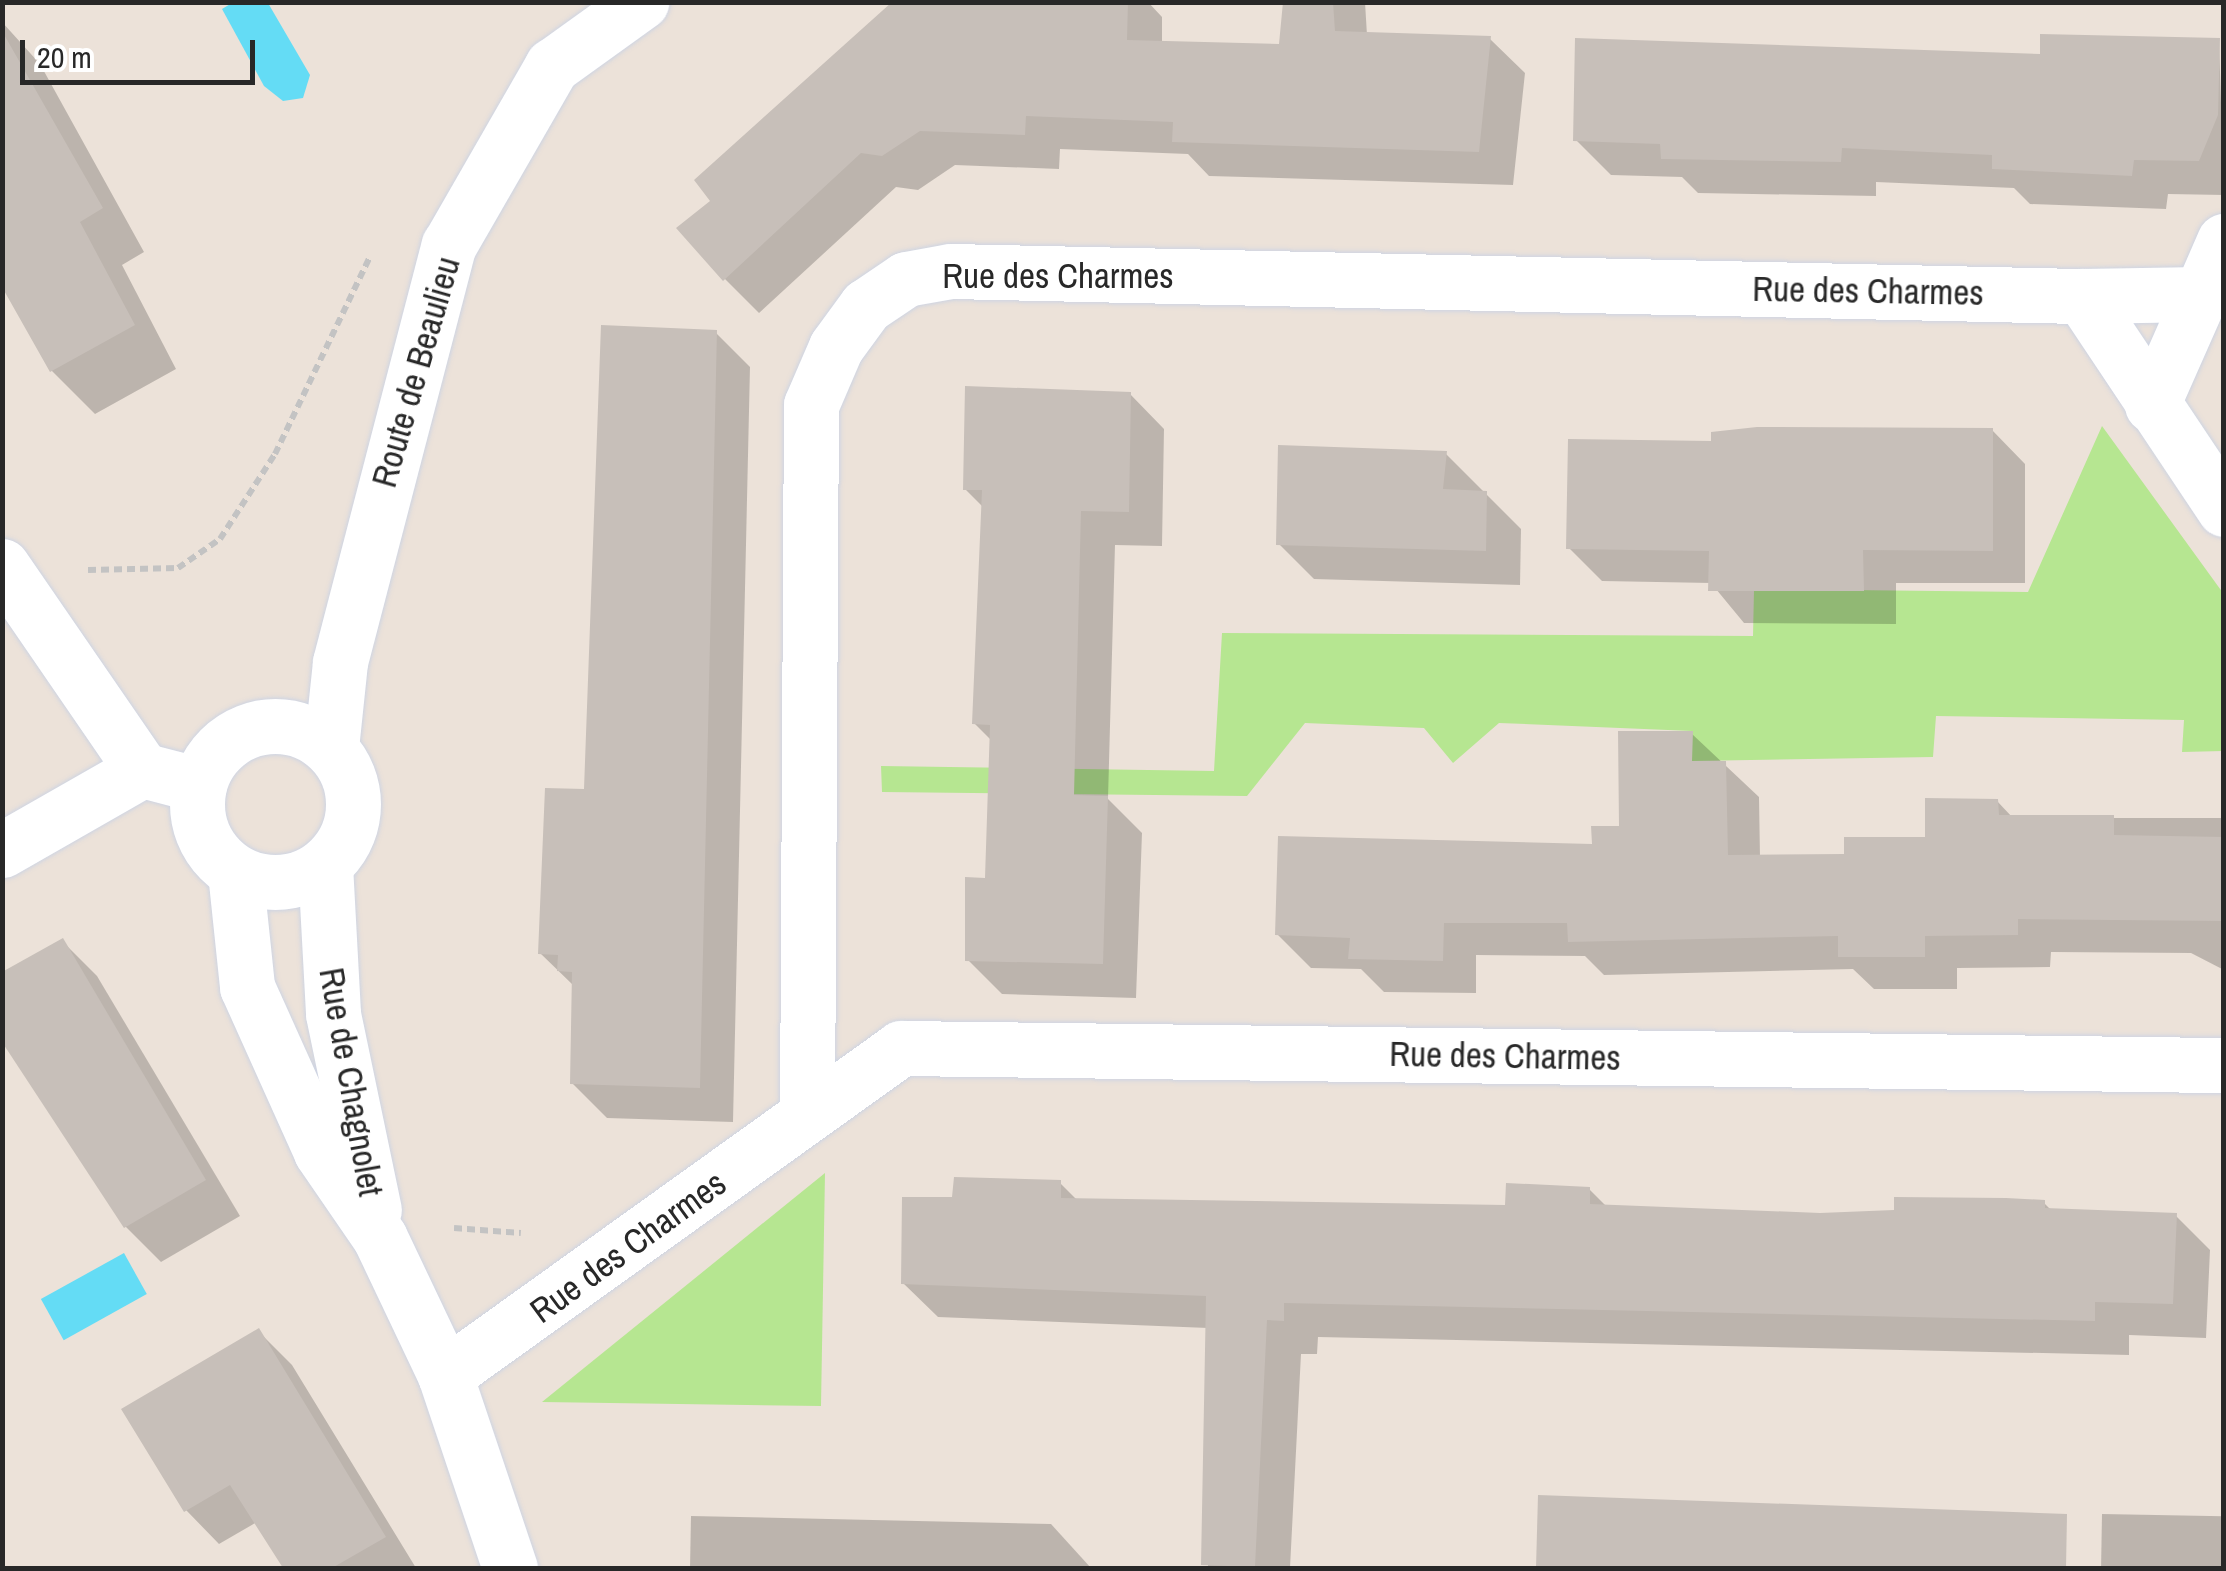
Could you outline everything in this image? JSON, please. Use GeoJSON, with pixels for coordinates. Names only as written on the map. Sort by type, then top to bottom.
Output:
{"type":"FeatureCollection","features":[{"type":"Feature","properties":{"kind":"street","name":"Route de Beaulieu"},"geometry":{"type":"LineString","coordinates":[[330,748],[340,662],[450,246],[552,66],[641,2]]}},
{"type":"Feature","properties":{"kind":"street"},"geometry":{"type":"LineString","coordinates":[[2152,405],[2224,241]]}},
{"type":"Feature","properties":{"kind":"street","name":"Rue des Charmes"},"geometry":{"type":"LineString","coordinates":[[806,1114],[811,405],[836,347],[866,306],[906,279],[971,272],[2082,296],[2201,294]]}},
{"type":"Feature","properties":{"kind":"street"},"geometry":{"type":"LineString","coordinates":[[2082,296],[2224,509]]}},
{"type":"Feature","properties":{"kind":"street"},"geometry":{"type":"LineString","coordinates":[[2,566],[142,770],[199,786]]}},
{"type":"Feature","properties":{"kind":"street"},"geometry":{"type":"LineString","coordinates":[[325,865],[281,882],[236,872],[206,841],[199,786],[214,755],[251,728],[294,727],[330,748]]}},
{"type":"Feature","properties":{"kind":"street","name":"Rue de Chagnolet"},"geometry":{"type":"LineString","coordinates":[[330,748],[354,807],[325,865],[332,1014],[380,1238]]}},
{"type":"Feature","properties":{"kind":"street"},"geometry":{"type":"LineString","coordinates":[[2,850],[142,770]]}},
{"type":"Feature","properties":{"kind":"street","name":"Rue de Chagnolet"},"geometry":{"type":"LineString","coordinates":[[236,872],[246,986],[321,1152],[380,1238],[446,1375],[510,1568]]}},
{"type":"Feature","properties":{"kind":"street","name":"Rue des Charmes"},"geometry":{"type":"LineString","coordinates":[[446,1375],[901,1048],[2224,1065]]}},
{"type":"Feature","properties":{"kind":"path"},"geometry":{"type":"LineString","coordinates":[[78,568],[178,568],[220,539],[276,454],[379,239]]}},
{"type":"Feature","properties":{"kind":"path"},"geometry":{"type":"LineString","coordinates":[[380,1238],[426,1214],[432,1226],[537,1234]]}},
{"type":"Feature","properties":{"kind":"green space"},"geometry":{"type":"Polygon","coordinates":[[[2102,426],[2223,593],[2223,751],[2182,752],[2184,720],[1936,716],[1933,757],[1692,761],[1692,731],[1499,723],[1453,763],[1424,728],[1305,723],[1247,796],[882,792],[881,766],[1214,771],[1222,633],[1753,636],[1754,589],[2028,592],[2102,426]]]}},
{"type":"Feature","properties":{"kind":"green space"},"geometry":{"type":"Polygon","coordinates":[[[825,1173],[821,1406],[542,1402],[825,1173]]]}},
{"type":"Feature","properties":{"kind":"water"},"geometry":{"type":"Polygon","coordinates":[[[232,3],[268,3],[310,75],[303,98],[283,101],[264,86],[222,9],[232,3]]]}},
{"type":"Feature","properties":{"kind":"water"},"geometry":{"type":"Polygon","coordinates":[[[124,1253],[147,1294],[64,1340],[41,1299],[124,1253]]]}},
{"type":"Feature","properties":{"kind":"building"},"geometry":{"type":"Polygon","coordinates":[[[892,2],[1128,2],[1127,40],[1279,44],[1283,2],[1333,2],[1335,31],[1491,36],[1479,152],[1172,142],[1173,122],[1026,116],[1025,135],[920,131],[882,156],[861,153],[723,281],[676,228],[710,201],[694,180],[892,2]]]}},
{"type":"Feature","properties":{"kind":"building"},"geometry":{"type":"Polygon","coordinates":[[[2,31],[103,208],[80,222],[135,325],[50,372],[2,287],[2,31]]]}},
{"type":"Feature","properties":{"kind":"building"},"geometry":{"type":"Polygon","coordinates":[[[2040,34],[2220,38],[2218,115],[2199,161],[2134,160],[2132,176],[1992,169],[1992,155],[1842,148],[1841,162],[1661,159],[1660,144],[1573,141],[1575,38],[2040,54],[2040,34]]]}},
{"type":"Feature","properties":{"kind":"building"},"geometry":{"type":"Polygon","coordinates":[[[601,325],[717,330],[700,1088],[570,1084],[572,972],[557,971],[558,955],[538,954],[545,788],[584,789],[601,325]]]}},
{"type":"Feature","properties":{"kind":"building"},"geometry":{"type":"Polygon","coordinates":[[[965,386],[1131,392],[1129,512],[1081,511],[1074,795],[1108,796],[1103,964],[965,961],[965,877],[985,878],[990,725],[972,724],[982,490],[963,490],[965,386]]]}},
{"type":"Feature","properties":{"kind":"building"},"geometry":{"type":"Polygon","coordinates":[[[1757,427],[1993,428],[1993,551],[1863,550],[1864,591],[1708,591],[1709,551],[1566,549],[1568,439],[1711,441],[1711,432],[1757,427]]]}},
{"type":"Feature","properties":{"kind":"building"},"geometry":{"type":"Polygon","coordinates":[[[1278,445],[1447,451],[1443,489],[1487,491],[1486,551],[1276,545],[1278,445]]]}},
{"type":"Feature","properties":{"kind":"building"},"geometry":{"type":"Polygon","coordinates":[[[1618,731],[1693,731],[1692,761],[1726,761],[1728,855],[1844,854],[1844,837],[1925,837],[1925,798],[1998,799],[1999,815],[2114,815],[2114,835],[2224,837],[2224,921],[2018,919],[2018,935],[1925,936],[1925,957],[1838,957],[1838,936],[1568,942],[1567,923],[1444,923],[1443,961],[1348,959],[1350,938],[1275,935],[1278,836],[1592,844],[1591,826],[1619,826],[1618,731]]]}},
{"type":"Feature","properties":{"kind":"building"},"geometry":{"type":"Polygon","coordinates":[[[63,938],[206,1180],[124,1228],[2,1042],[2,972],[63,938]]]}},
{"type":"Feature","properties":{"kind":"building"},"geometry":{"type":"Polygon","coordinates":[[[954,1177],[1061,1180],[1061,1198],[1505,1205],[1506,1183],[1590,1187],[1590,1204],[1820,1213],[1894,1210],[1894,1197],[2006,1198],[2045,1200],[2045,1208],[2177,1213],[2173,1304],[2095,1302],[2095,1321],[1284,1303],[1284,1321],[1267,1320],[1255,1567],[1201,1565],[1206,1296],[901,1284],[902,1197],[952,1197],[954,1177]]]}},
{"type":"Feature","properties":{"kind":"building"},"geometry":{"type":"Polygon","coordinates":[[[259,1328],[386,1537],[332,1568],[283,1568],[230,1485],[184,1512],[121,1409],[259,1328]]]}},
{"type":"Feature","properties":{"kind":"building"},"geometry":{"type":"Polygon","coordinates":[[[1538,1495],[2067,1514],[2066,1568],[1536,1568],[1538,1495]]]}}]}
